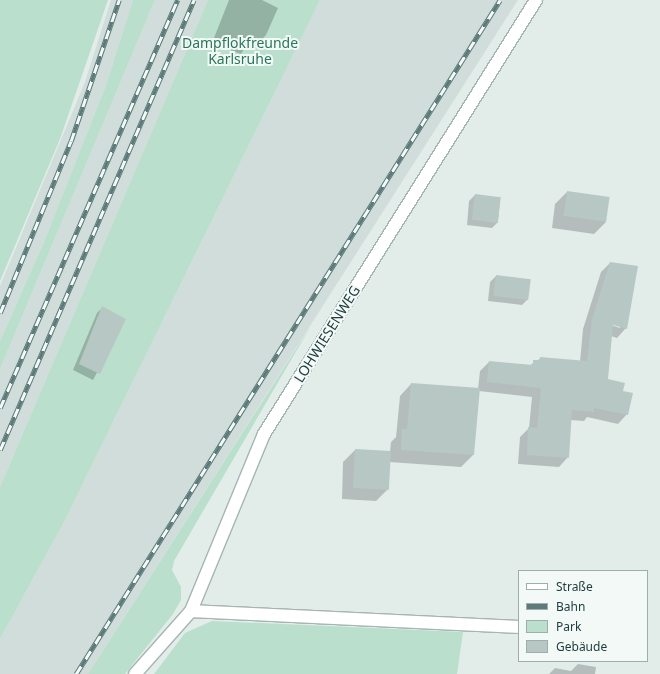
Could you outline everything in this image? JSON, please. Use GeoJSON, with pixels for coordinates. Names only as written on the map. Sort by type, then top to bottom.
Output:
{"type":"FeatureCollection","features":[{"type":"Feature","properties":{"kind":"lane","name":"LOHWIESENWEG"},"geometry":{"type":"LineString","coordinates":[[135,674],[191,611],[264,434],[536,0]]}},
{"type":"Feature","properties":{"kind":"lane"},"geometry":{"type":"LineString","coordinates":[[191,611],[518,627]]}},
{"type":"Feature","properties":{"kind":"shaded area"},"geometry":{"type":"Polygon","coordinates":[[[111,0],[133,0],[106,85],[44,242],[0,341],[0,286],[85,82],[111,0]]]}},
{"type":"Feature","properties":{"kind":"shaded area"},"geometry":{"type":"Polygon","coordinates":[[[155,0],[208,0],[0,487],[0,369],[155,0]]]}},
{"type":"Feature","properties":{"kind":"shaded area"},"geometry":{"type":"Polygon","coordinates":[[[320,0],[518,0],[88,674],[0,674],[0,639],[63,524],[320,0]]]}},
{"type":"Feature","properties":{"kind":"green space"},"geometry":{"type":"Polygon","coordinates":[[[0,0],[108,0],[60,139],[0,281],[0,0]]]}},
{"type":"Feature","properties":{"kind":"green space"},"geometry":{"type":"Polygon","coordinates":[[[133,0],[155,0],[0,369],[0,341],[44,242],[106,85],[133,0]]]}},
{"type":"Feature","properties":{"kind":"green space","name":"Dampflokfreunde Karlsruhe"},"geometry":{"type":"Polygon","coordinates":[[[208,0],[320,0],[63,524],[0,639],[0,487],[208,0]]]}},
{"type":"Feature","properties":{"kind":"green space"},"geometry":{"type":"Polygon","coordinates":[[[312,324],[174,561],[172,570],[181,587],[181,600],[173,614],[125,674],[88,674],[312,324]]]}},
{"type":"Feature","properties":{"kind":"green space"},"geometry":{"type":"Polygon","coordinates":[[[212,621],[463,632],[457,674],[154,674],[185,633],[212,621]]]}},
{"type":"Feature","properties":{"kind":"building"},"geometry":{"type":"Polygon","coordinates":[[[567,191],[610,197],[606,222],[564,216],[567,191]]]}},
{"type":"Feature","properties":{"kind":"building"},"geometry":{"type":"Polygon","coordinates":[[[475,194],[501,197],[498,223],[472,220],[475,194]]]}},
{"type":"Feature","properties":{"kind":"building"},"geometry":{"type":"Polygon","coordinates":[[[610,262],[638,266],[627,329],[613,325],[608,379],[625,383],[623,391],[633,393],[628,415],[594,408],[594,412],[572,410],[569,458],[527,455],[528,427],[537,428],[541,388],[487,382],[489,361],[533,365],[533,360],[540,360],[540,357],[587,361],[592,319],[610,262]]]}},
{"type":"Feature","properties":{"kind":"building"},"geometry":{"type":"Polygon","coordinates":[[[496,275],[531,279],[528,300],[493,296],[496,275]]]}},
{"type":"Feature","properties":{"kind":"building"},"geometry":{"type":"Polygon","coordinates":[[[102,306],[126,319],[100,374],[79,364],[102,306]]]}},
{"type":"Feature","properties":{"kind":"building"},"geometry":{"type":"Polygon","coordinates":[[[411,383],[480,388],[474,455],[401,450],[402,429],[407,429],[411,383]]]}},
{"type":"Feature","properties":{"kind":"building"},"geometry":{"type":"Polygon","coordinates":[[[355,449],[391,451],[389,490],[353,488],[355,449]]]}},
{"type":"Feature","properties":{"kind":"railway"},"geometry":{"type":"LineString","coordinates":[[0,313],[71,141],[119,0]]}},
{"type":"Feature","properties":{"kind":"railway"},"geometry":{"type":"LineString","coordinates":[[0,408],[177,0]]}},
{"type":"Feature","properties":{"kind":"railway"},"geometry":{"type":"LineString","coordinates":[[0,450],[194,0]]}},
{"type":"Feature","properties":{"kind":"railway"},"geometry":{"type":"LineString","coordinates":[[76,674],[500,0]]}}]}
